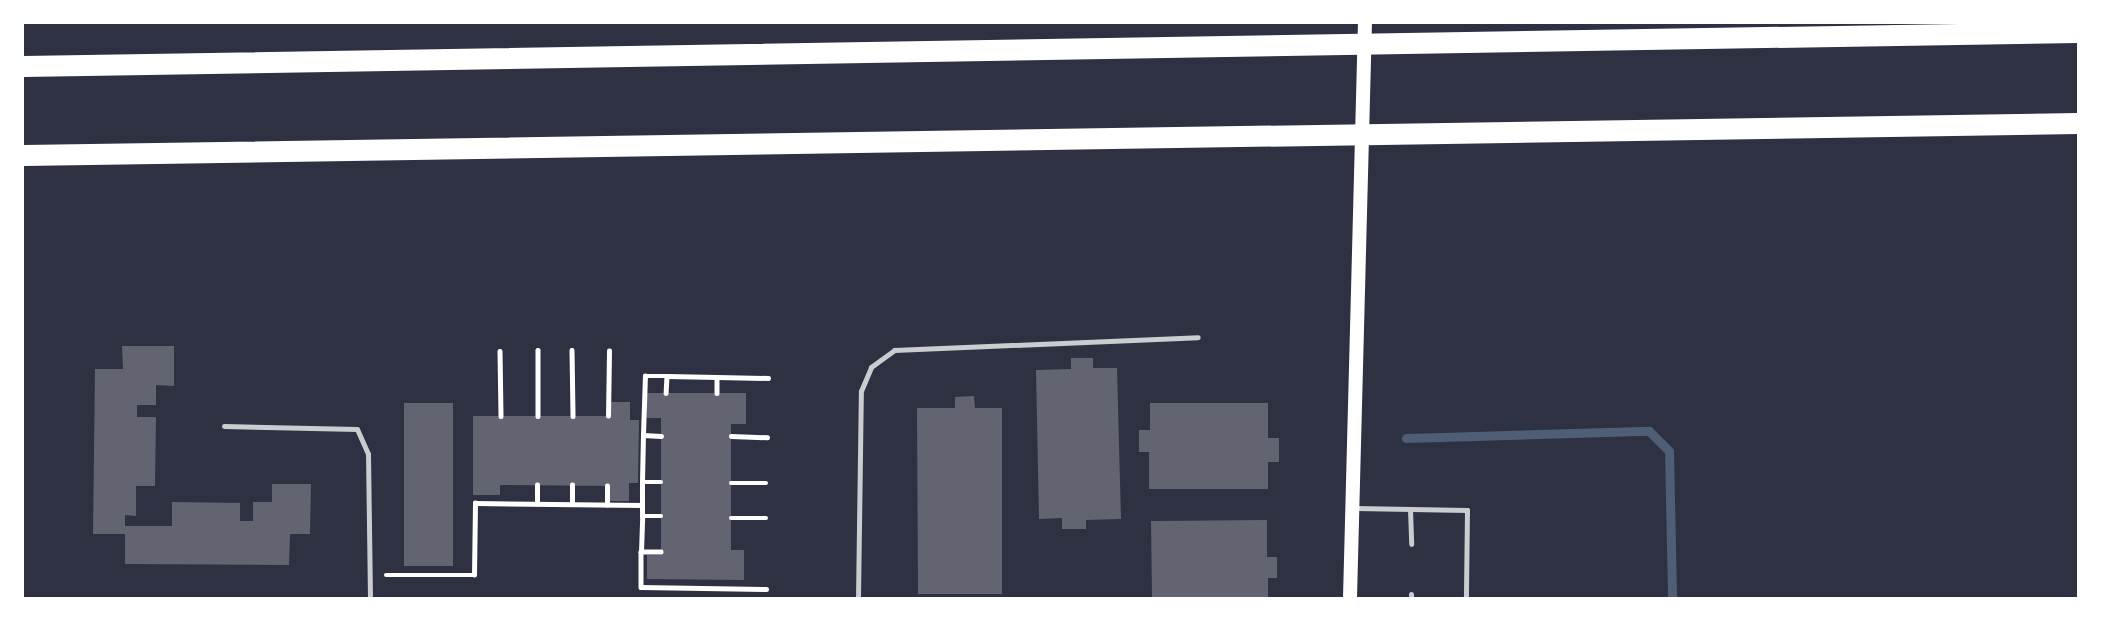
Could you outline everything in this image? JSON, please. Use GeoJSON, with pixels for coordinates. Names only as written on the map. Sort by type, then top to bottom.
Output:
{"type":"FeatureCollection","features":[{"type":"Feature","properties":{"kind":"highway"},"geometry":{"type":"LineString","coordinates":[[23,66],[2078,32]]}},
{"type":"Feature","properties":{"kind":"highway"},"geometry":{"type":"LineString","coordinates":[[23,155],[2078,123]]}},
{"type":"Feature","properties":{"kind":"main road"},"geometry":{"type":"LineString","coordinates":[[1350,598],[1365,23]]}},
{"type":"Feature","properties":{"kind":"lane"},"geometry":{"type":"LineString","coordinates":[[858,598],[861,391],[871,367],[894,350],[1198,337]]}},
{"type":"Feature","properties":{"kind":"lane"},"geometry":{"type":"LineString","coordinates":[[224,426],[357,429],[368,454],[370,598]]}},
{"type":"Feature","properties":{"kind":"lane"},"geometry":{"type":"LineString","coordinates":[[1352,508],[1467,510],[1466,598]]}},
{"type":"Feature","properties":{"kind":"lane"},"geometry":{"type":"LineString","coordinates":[[1410,509],[1410,544]]}},
{"type":"Feature","properties":{"kind":"path"},"geometry":{"type":"LineString","coordinates":[[538,350],[538,416]]}},
{"type":"Feature","properties":{"kind":"path"},"geometry":{"type":"LineString","coordinates":[[572,350],[573,416]]}},
{"type":"Feature","properties":{"kind":"path"},"geometry":{"type":"LineString","coordinates":[[500,351],[501,416]]}},
{"type":"Feature","properties":{"kind":"path"},"geometry":{"type":"LineString","coordinates":[[608,416],[609,351]]}},
{"type":"Feature","properties":{"kind":"path"},"geometry":{"type":"LineString","coordinates":[[766,589],[641,587],[641,552],[645,376],[768,378]]}},
{"type":"Feature","properties":{"kind":"path"},"geometry":{"type":"LineString","coordinates":[[666,393],[667,376]]}},
{"type":"Feature","properties":{"kind":"path"},"geometry":{"type":"LineString","coordinates":[[717,377],[717,393]]}},
{"type":"Feature","properties":{"kind":"path"},"geometry":{"type":"LineString","coordinates":[[643,435],[661,436]]}},
{"type":"Feature","properties":{"kind":"path"},"geometry":{"type":"LineString","coordinates":[[731,436],[767,437]]}},
{"type":"Feature","properties":{"kind":"path"},"geometry":{"type":"LineString","coordinates":[[642,482],[661,482]]}},
{"type":"Feature","properties":{"kind":"path"},"geometry":{"type":"LineString","coordinates":[[731,483],[766,483]]}},
{"type":"Feature","properties":{"kind":"path"},"geometry":{"type":"LineString","coordinates":[[537,485],[537,504]]}},
{"type":"Feature","properties":{"kind":"path"},"geometry":{"type":"LineString","coordinates":[[572,485],[572,504]]}},
{"type":"Feature","properties":{"kind":"path"},"geometry":{"type":"LineString","coordinates":[[607,486],[607,505]]}},
{"type":"Feature","properties":{"kind":"path"},"geometry":{"type":"LineString","coordinates":[[370,575],[474,575],[475,503],[642,505]]}},
{"type":"Feature","properties":{"kind":"path"},"geometry":{"type":"LineString","coordinates":[[642,516],[661,516]]}},
{"type":"Feature","properties":{"kind":"path"},"geometry":{"type":"LineString","coordinates":[[731,518],[766,518]]}},
{"type":"Feature","properties":{"kind":"path"},"geometry":{"type":"LineString","coordinates":[[641,552],[661,552]]}},
{"type":"Feature","properties":{"kind":"building"},"geometry":{"type":"Polygon","coordinates":[[[122,346],[174,346],[174,386],[156,385],[156,405],[137,405],[137,417],[156,417],[155,486],[136,486],[136,516],[125,515],[125,526],[172,526],[172,502],[240,503],[240,521],[253,521],[253,502],[272,502],[272,484],[311,484],[310,534],[290,534],[289,565],[125,564],[125,534],[93,534],[95,369],[123,369],[122,346]]]}},
{"type":"Feature","properties":{"kind":"building"},"geometry":{"type":"Polygon","coordinates":[[[1071,358],[1093,358],[1093,368],[1117,368],[1121,519],[1086,520],[1086,529],[1062,529],[1062,518],[1039,519],[1036,370],[1071,369],[1071,358]]]}},
{"type":"Feature","properties":{"kind":"building"},"geometry":{"type":"Polygon","coordinates":[[[647,393],[746,393],[746,424],[731,424],[731,550],[744,550],[744,580],[647,579],[647,555],[661,555],[661,418],[647,418],[647,393]]]}},
{"type":"Feature","properties":{"kind":"building"},"geometry":{"type":"Polygon","coordinates":[[[974,396],[975,408],[1002,408],[1002,594],[918,594],[917,408],[955,408],[955,397],[974,396]]]}},
{"type":"Feature","properties":{"kind":"building"},"geometry":{"type":"Polygon","coordinates":[[[610,402],[630,402],[630,420],[639,420],[638,483],[629,483],[629,501],[610,501],[610,486],[500,485],[500,495],[473,495],[473,416],[610,416],[610,402]]]}},
{"type":"Feature","properties":{"kind":"building"},"geometry":{"type":"Polygon","coordinates":[[[404,403],[453,403],[453,566],[404,566],[404,403]]]}},
{"type":"Feature","properties":{"kind":"building"},"geometry":{"type":"Polygon","coordinates":[[[1150,403],[1268,403],[1268,438],[1279,438],[1279,462],[1268,462],[1268,489],[1149,489],[1149,452],[1139,452],[1139,430],[1150,430],[1150,403]]]}},
{"type":"Feature","properties":{"kind":"building"},"geometry":{"type":"Polygon","coordinates":[[[1267,520],[1267,557],[1277,557],[1277,578],[1268,578],[1268,598],[1152,598],[1151,521],[1267,520]]]}},
{"type":"Feature","properties":{"kind":"waterway"},"geometry":{"type":"LineString","coordinates":[[1406,438],[1649,431],[1669,451],[1672,598]]}}]}
